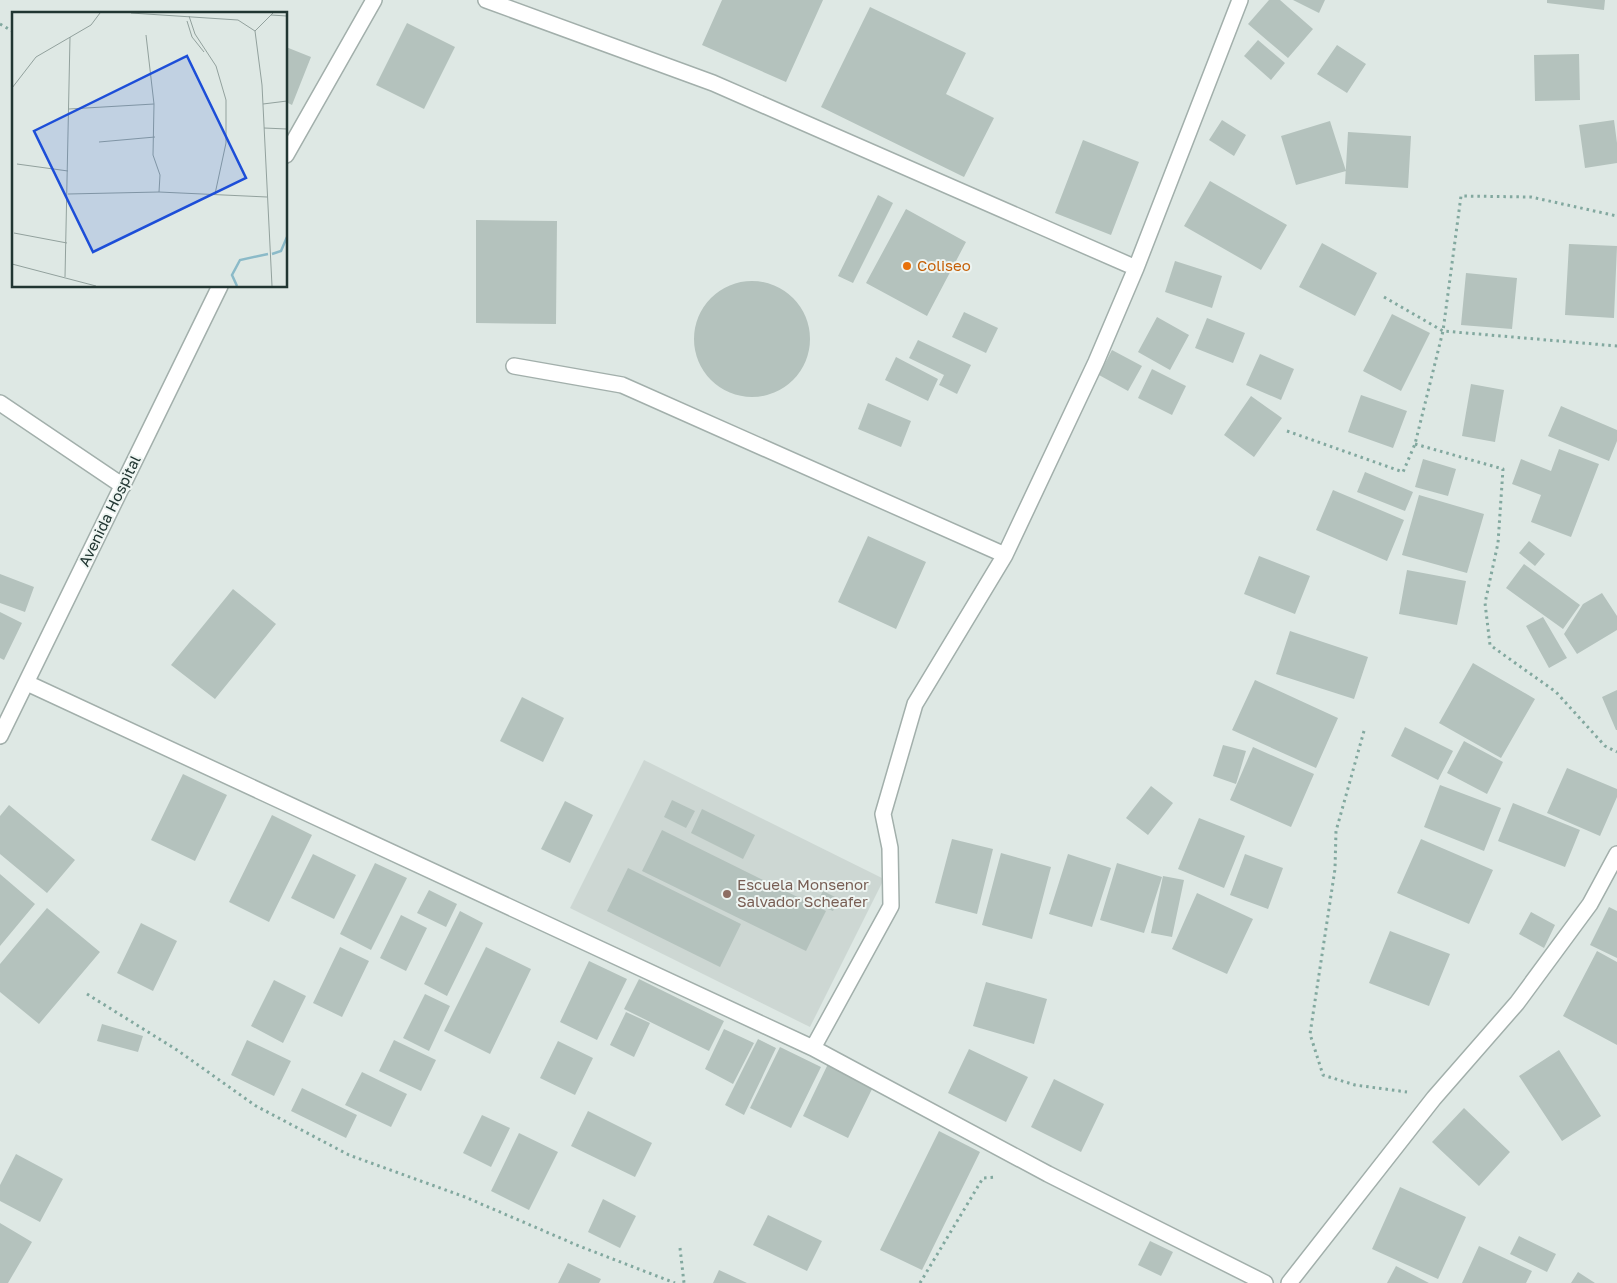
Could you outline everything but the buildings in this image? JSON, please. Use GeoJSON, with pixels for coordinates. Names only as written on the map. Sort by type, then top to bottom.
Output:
{"type":"FeatureCollection","features":[{"type":"Feature","properties":{"kind":"street"},"geometry":{"type":"LineString","coordinates":[[288,151],[374,0]]}},
{"type":"Feature","properties":{"kind":"street"},"geometry":{"type":"LineString","coordinates":[[486,0],[713,83],[1136,268]]}},
{"type":"Feature","properties":{"kind":"street"},"geometry":{"type":"LineString","coordinates":[[813,1048],[891,906],[890,848],[883,814],[915,704],[1004,556],[1096,362],[1136,268],[1240,0]]}},
{"type":"Feature","properties":{"kind":"street","name":"Avenida Hospital"},"geometry":{"type":"LineString","coordinates":[[0,736],[219,288]]}},
{"type":"Feature","properties":{"kind":"street"},"geometry":{"type":"LineString","coordinates":[[514,366],[622,386],[1004,556]]}},
{"type":"Feature","properties":{"kind":"street"},"geometry":{"type":"LineString","coordinates":[[0,403],[123,486]]}},
{"type":"Feature","properties":{"kind":"street"},"geometry":{"type":"LineString","coordinates":[[27,684],[813,1048],[1048,1174],[1265,1283]]}},
{"type":"Feature","properties":{"kind":"street"},"geometry":{"type":"LineString","coordinates":[[1289,1283],[1434,1098],[1518,1003],[1590,904],[1617,854]]}},
{"type":"Feature","properties":{"kind":"path"},"geometry":{"type":"LineString","coordinates":[[0,24],[12,31]]}},
{"type":"Feature","properties":{"kind":"path"},"geometry":{"type":"LineString","coordinates":[[1287,430],[1404,472],[1415,444],[1444,330],[1461,196],[1531,197],[1617,216]]}},
{"type":"Feature","properties":{"kind":"path"},"geometry":{"type":"LineString","coordinates":[[1384,297],[1444,330],[1617,346]]}},
{"type":"Feature","properties":{"kind":"path"},"geometry":{"type":"LineString","coordinates":[[1415,444],[1503,469],[1498,543],[1486,603],[1490,645],[1556,692],[1605,746],[1617,752]]}},
{"type":"Feature","properties":{"kind":"path"},"geometry":{"type":"LineString","coordinates":[[1364,731],[1336,831],[1335,869],[1310,1034],[1323,1075],[1355,1085],[1418,1093],[1434,1098]]}},
{"type":"Feature","properties":{"kind":"path"},"geometry":{"type":"LineString","coordinates":[[87,994],[178,1050],[256,1106],[349,1155],[465,1197],[579,1246],[675,1283]]}},
{"type":"Feature","properties":{"kind":"path"},"geometry":{"type":"LineString","coordinates":[[920,1283],[983,1178],[1001,1177]]}},
{"type":"Feature","properties":{"kind":"path"},"geometry":{"type":"LineString","coordinates":[[680,1248],[684,1283]]}},
{"type":"Feature","properties":{"kind":"shaded area","name":"Escuela Monsenor Salvador Scheafer"},"geometry":{"type":"Polygon","coordinates":[[[644,760],[884,879],[810,1027],[570,908],[644,760]]]}},
{"type":"Feature","properties":{"kind":"place","name":"Coliseo"},"geometry":{"type":"Point","coordinates":[907,266]}},
{"type":"Feature","properties":{"kind":"place","name":"Escuela Monsenor Salvador Scheafer"},"geometry":{"type":"Point","coordinates":[727,894]}}]}
